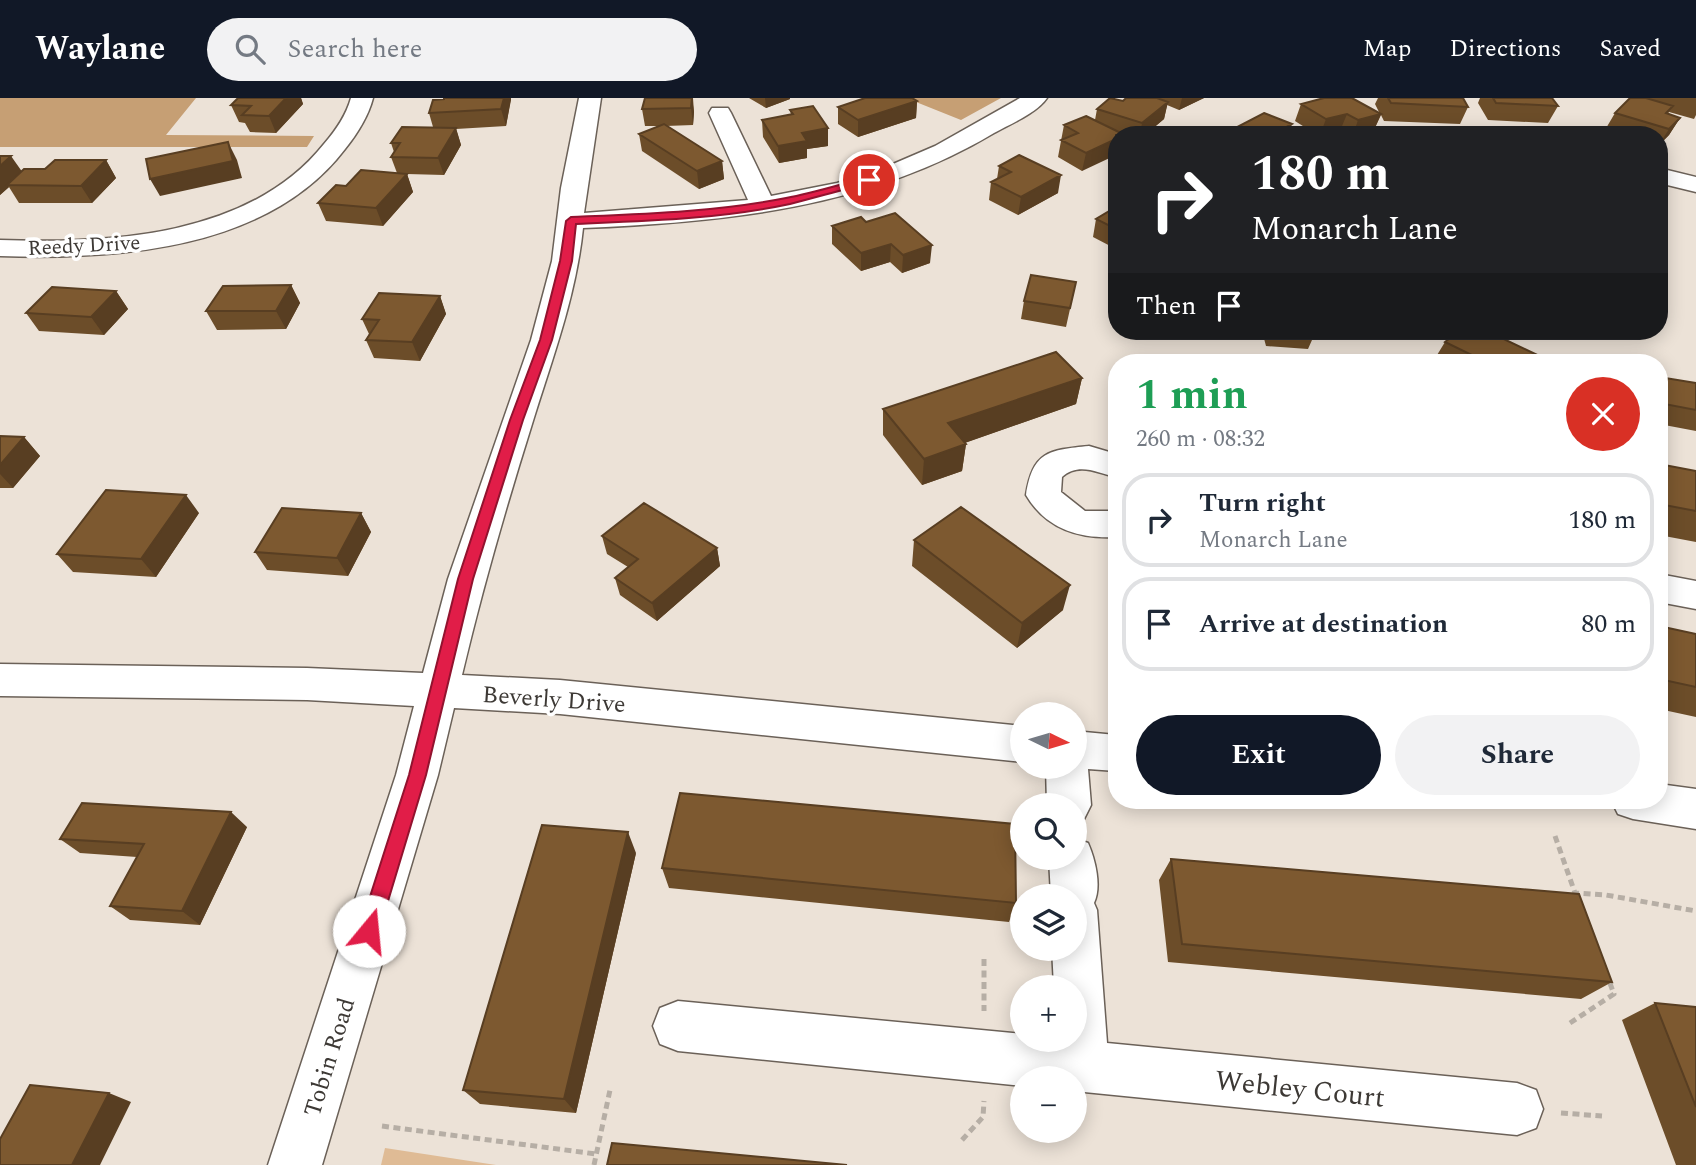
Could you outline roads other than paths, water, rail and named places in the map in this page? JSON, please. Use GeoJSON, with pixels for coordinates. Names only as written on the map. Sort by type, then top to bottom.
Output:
{"type":"FeatureCollection","features":[{"type":"Feature","properties":{"kind":"street","name":"Reedy Drive"},"geometry":{"type":"LineString","coordinates":[[0,248],[89,249],[129,245],[170,237],[233,218],[267,203],[317,170],[335,149],[359,111],[362,98]]}},
{"type":"Feature","properties":{"kind":"street","name":"Tobin Road"},"geometry":{"type":"LineString","coordinates":[[295,1165],[418,775],[466,579],[517,420],[546,340],[566,261],[590,98]]}},
{"type":"Feature","properties":{"kind":"street"},"geometry":{"type":"LineString","coordinates":[[571,221],[670,216],[763,205],[843,188],[930,158],[1037,98]]}},
{"type":"Feature","properties":{"kind":"street"},"geometry":{"type":"LineString","coordinates":[[720,113],[763,205]]}},
{"type":"Feature","properties":{"kind":"street"},"geometry":{"type":"LineString","coordinates":[[1668,177],[1696,185]]}},
{"type":"Feature","properties":{"kind":"street"},"geometry":{"type":"LineString","coordinates":[[1108,463],[1089,457],[1060,460],[1046,473],[1043,495],[1062,517],[1091,525],[1108,524]]}},
{"type":"Feature","properties":{"kind":"street"},"geometry":{"type":"LineString","coordinates":[[1668,590],[1696,595]]}},
{"type":"Feature","properties":{"kind":"street","name":"Beverly Drive"},"geometry":{"type":"LineString","coordinates":[[0,680],[307,684],[560,697],[1010,743]]}},
{"type":"Feature","properties":{"kind":"street"},"geometry":{"type":"LineString","coordinates":[[1087,750],[1108,751]]}},
{"type":"Feature","properties":{"kind":"street"},"geometry":{"type":"LineString","coordinates":[[1668,804],[1696,808]]}},
{"type":"Feature","properties":{"kind":"street"},"geometry":{"type":"LineString","coordinates":[[1077,961],[1083,1066]]}},
{"type":"Feature","properties":{"kind":"street","name":"Webley Court"},"geometry":{"type":"LineString","coordinates":[[677,1026],[1083,1066]]}},
{"type":"Feature","properties":{"kind":"street","name":"Webley Court"},"geometry":{"type":"LineString","coordinates":[[1087,1066],[1517,1109]]}}]}
